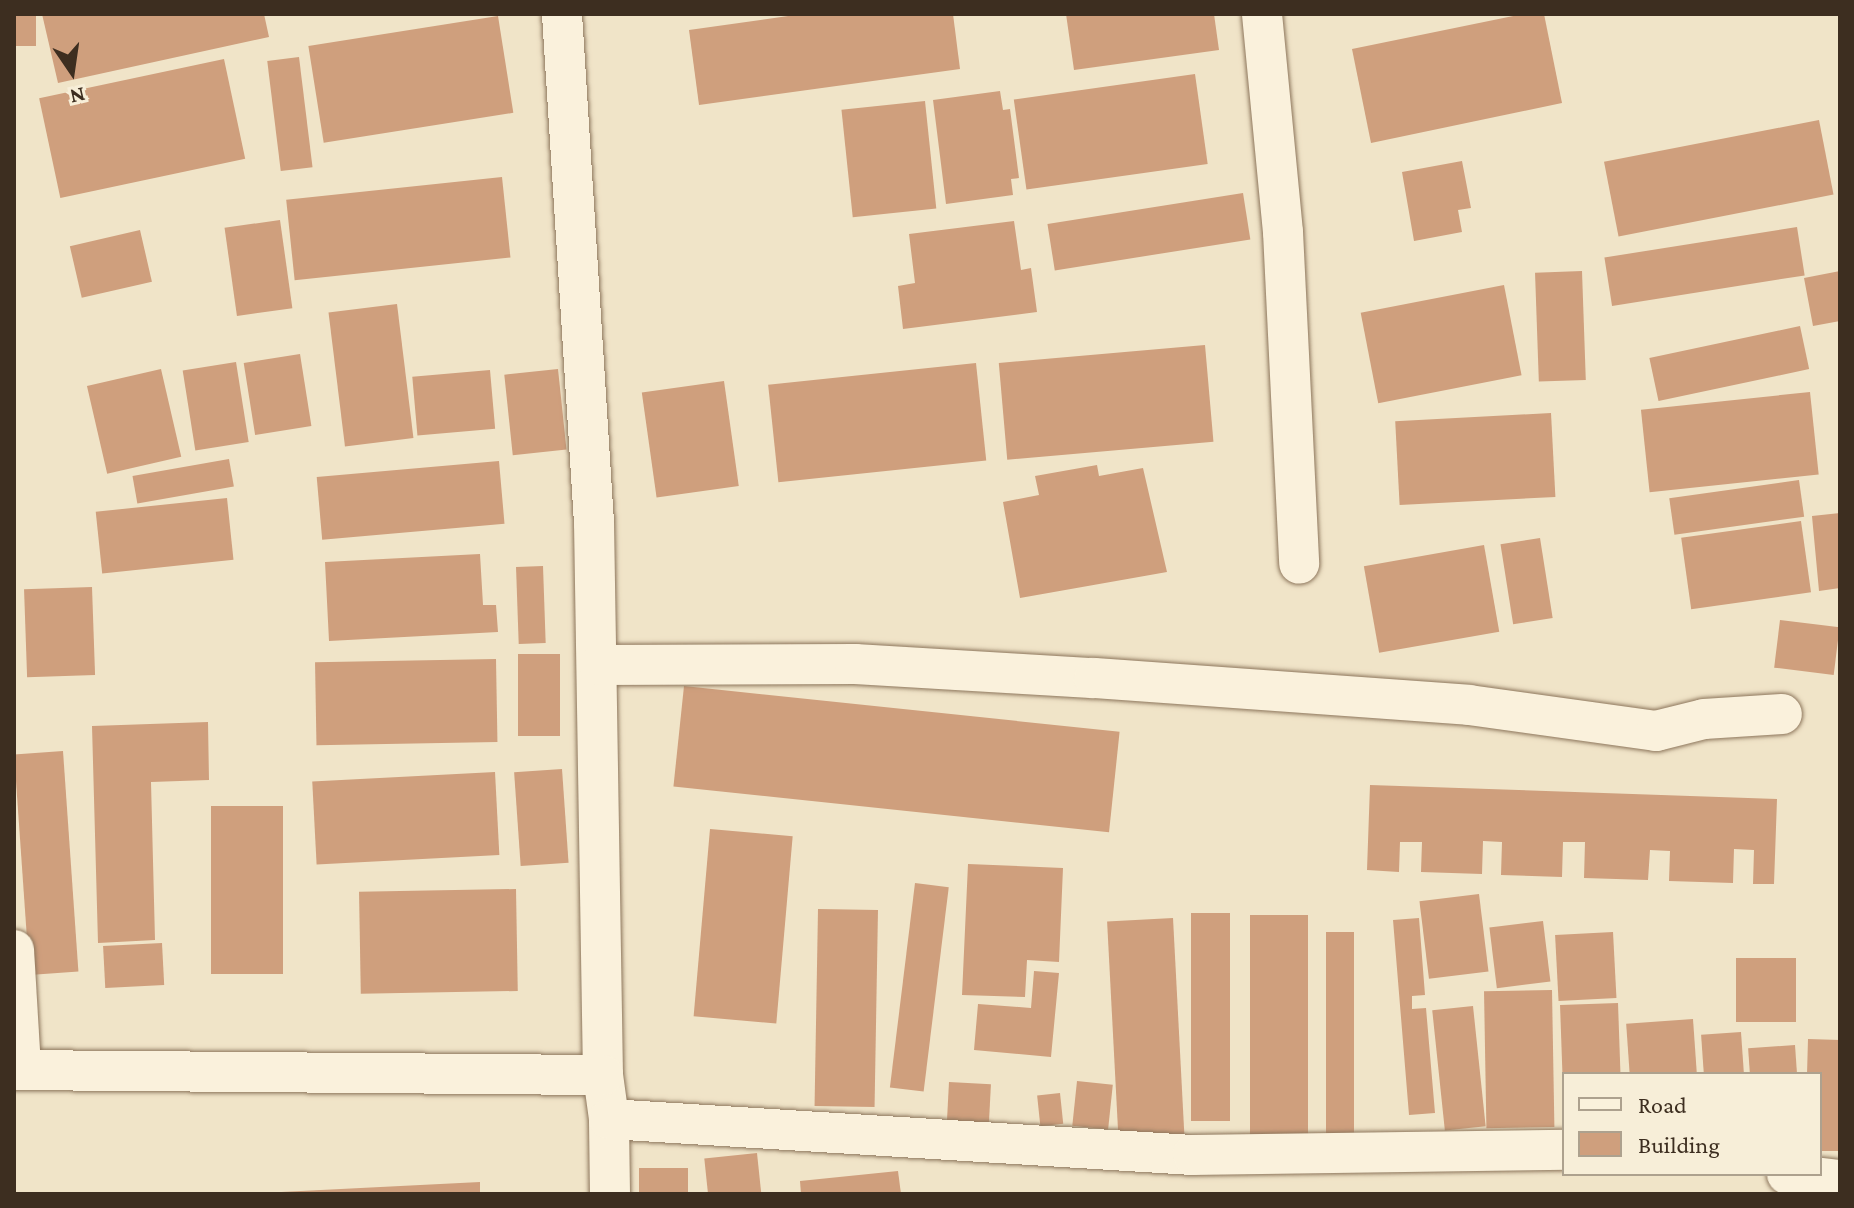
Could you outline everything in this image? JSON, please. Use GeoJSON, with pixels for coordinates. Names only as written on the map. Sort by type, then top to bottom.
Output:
{"type":"FeatureCollection","features":[{"type":"Feature","properties":{"kind":"street"},"geometry":{"type":"LineString","coordinates":[[562,14],[599,665],[603,1075],[609,1119],[610,1194]]}},
{"type":"Feature","properties":{"kind":"street"},"geometry":{"type":"LineString","coordinates":[[1262,14],[1283,232],[1299,564]]}},
{"type":"Feature","properties":{"kind":"street"},"geometry":{"type":"LineString","coordinates":[[599,665],[840,664],[1094,678],[1469,705],[1656,731],[1704,719],[1782,714]]}},
{"type":"Feature","properties":{"kind":"street"},"geometry":{"type":"LineString","coordinates":[[14,950],[18,1070],[603,1075]]}},
{"type":"Feature","properties":{"kind":"street"},"geometry":{"type":"LineString","coordinates":[[609,1119],[1193,1155],[1562,1150]]}},
{"type":"Feature","properties":{"kind":"street"},"geometry":{"type":"LineString","coordinates":[[1805,1176],[1840,1180]]}},
{"type":"Feature","properties":{"kind":"building"},"geometry":{"type":"Polygon","coordinates":[[[14,14],[36,14],[36,46],[14,46],[14,14]]]}},
{"type":"Feature","properties":{"kind":"building"},"geometry":{"type":"Polygon","coordinates":[[[42,14],[264,14],[269,37],[58,83],[42,14]]]}},
{"type":"Feature","properties":{"kind":"building"},"geometry":{"type":"Polygon","coordinates":[[[802,14],[953,14],[960,69],[699,105],[689,30],[802,14]]]}},
{"type":"Feature","properties":{"kind":"building"},"geometry":{"type":"Polygon","coordinates":[[[1066,14],[1214,14],[1219,50],[1074,70],[1066,14]]]}},
{"type":"Feature","properties":{"kind":"building"},"geometry":{"type":"Polygon","coordinates":[[[1523,14],[1544,14],[1562,103],[1371,143],[1352,49],[1523,14]]]}},
{"type":"Feature","properties":{"kind":"building"},"geometry":{"type":"Polygon","coordinates":[[[498,16],[513,113],[324,143],[308,46],[498,16]]]}},
{"type":"Feature","properties":{"kind":"building"},"geometry":{"type":"Polygon","coordinates":[[[299,57],[313,167],[281,171],[267,61],[299,57]]]}},
{"type":"Feature","properties":{"kind":"building"},"geometry":{"type":"Polygon","coordinates":[[[224,59],[245,159],[60,198],[39,98],[224,59]]]}},
{"type":"Feature","properties":{"kind":"building"},"geometry":{"type":"Polygon","coordinates":[[[1195,74],[1208,164],[1026,190],[1014,99],[1195,74]]]}},
{"type":"Feature","properties":{"kind":"building"},"geometry":{"type":"Polygon","coordinates":[[[1000,91],[1003,110],[1010,109],[1019,178],[1011,179],[1013,195],[946,204],[933,100],[1000,91]]]}},
{"type":"Feature","properties":{"kind":"building"},"geometry":{"type":"Polygon","coordinates":[[[925,101],[936,208],[853,217],[841,110],[925,101]]]}},
{"type":"Feature","properties":{"kind":"building"},"geometry":{"type":"Polygon","coordinates":[[[1819,120],[1834,195],[1619,236],[1604,162],[1819,120]]]}},
{"type":"Feature","properties":{"kind":"building"},"geometry":{"type":"Polygon","coordinates":[[[1462,161],[1471,208],[1458,210],[1462,232],[1414,241],[1402,172],[1462,161]]]}},
{"type":"Feature","properties":{"kind":"building"},"geometry":{"type":"Polygon","coordinates":[[[502,177],[510,258],[295,280],[286,200],[502,177]]]}},
{"type":"Feature","properties":{"kind":"building"},"geometry":{"type":"Polygon","coordinates":[[[1243,193],[1250,239],[1055,270],[1047,224],[1243,193]]]}},
{"type":"Feature","properties":{"kind":"building"},"geometry":{"type":"Polygon","coordinates":[[[280,220],[292,308],[237,316],[225,228],[280,220]]]}},
{"type":"Feature","properties":{"kind":"building"},"geometry":{"type":"Polygon","coordinates":[[[1014,221],[1021,270],[1031,268],[1037,312],[903,329],[898,286],[915,283],[909,234],[1014,221]]]}},
{"type":"Feature","properties":{"kind":"building"},"geometry":{"type":"Polygon","coordinates":[[[1797,227],[1805,275],[1612,306],[1604,258],[1797,227]]]}},
{"type":"Feature","properties":{"kind":"building"},"geometry":{"type":"Polygon","coordinates":[[[140,230],[152,282],[82,298],[70,246],[140,230]]]}},
{"type":"Feature","properties":{"kind":"building"},"geometry":{"type":"Polygon","coordinates":[[[1582,271],[1586,380],[1539,382],[1535,273],[1582,271]]]}},
{"type":"Feature","properties":{"kind":"building"},"geometry":{"type":"Polygon","coordinates":[[[1840,271],[1840,321],[1813,326],[1804,278],[1840,271]]]}},
{"type":"Feature","properties":{"kind":"building"},"geometry":{"type":"Polygon","coordinates":[[[1504,285],[1522,375],[1378,403],[1361,313],[1504,285]]]}},
{"type":"Feature","properties":{"kind":"building"},"geometry":{"type":"Polygon","coordinates":[[[397,304],[413,438],[345,446],[329,312],[397,304]]]}},
{"type":"Feature","properties":{"kind":"building"},"geometry":{"type":"Polygon","coordinates":[[[1800,326],[1809,369],[1659,401],[1649,358],[1800,326]]]}},
{"type":"Feature","properties":{"kind":"building"},"geometry":{"type":"Polygon","coordinates":[[[1205,345],[1213,442],[1007,460],[999,363],[1205,345]]]}},
{"type":"Feature","properties":{"kind":"building"},"geometry":{"type":"Polygon","coordinates":[[[300,354],[311,426],[255,435],[244,363],[300,354]]]}},
{"type":"Feature","properties":{"kind":"building"},"geometry":{"type":"Polygon","coordinates":[[[236,362],[249,442],[195,450],[183,370],[236,362]]]}},
{"type":"Feature","properties":{"kind":"building"},"geometry":{"type":"Polygon","coordinates":[[[976,363],[986,460],[778,482],[768,385],[976,363]]]}},
{"type":"Feature","properties":{"kind":"building"},"geometry":{"type":"Polygon","coordinates":[[[161,369],[181,457],[107,474],[87,386],[161,369]]]}},
{"type":"Feature","properties":{"kind":"building"},"geometry":{"type":"Polygon","coordinates":[[[558,369],[566,450],[513,455],[504,375],[558,369]]]}},
{"type":"Feature","properties":{"kind":"building"},"geometry":{"type":"Polygon","coordinates":[[[490,370],[495,429],[417,436],[412,377],[490,370]]]}},
{"type":"Feature","properties":{"kind":"building"},"geometry":{"type":"Polygon","coordinates":[[[724,381],[739,486],[657,498],[642,393],[724,381]]]}},
{"type":"Feature","properties":{"kind":"building"},"geometry":{"type":"Polygon","coordinates":[[[1810,392],[1819,475],[1650,492],[1641,410],[1810,392]]]}},
{"type":"Feature","properties":{"kind":"building"},"geometry":{"type":"Polygon","coordinates":[[[1551,413],[1555,497],[1400,505],[1395,421],[1551,413]]]}},
{"type":"Feature","properties":{"kind":"building"},"geometry":{"type":"Polygon","coordinates":[[[229,459],[234,487],[137,504],[132,476],[229,459]]]}},
{"type":"Feature","properties":{"kind":"building"},"geometry":{"type":"Polygon","coordinates":[[[499,461],[504,524],[322,540],[317,477],[499,461]]]}},
{"type":"Feature","properties":{"kind":"building"},"geometry":{"type":"Polygon","coordinates":[[[1097,465],[1099,476],[1143,468],[1167,572],[1020,598],[1003,502],[1039,495],[1035,476],[1097,465]]]}},
{"type":"Feature","properties":{"kind":"building"},"geometry":{"type":"Polygon","coordinates":[[[1799,480],[1804,517],[1674,535],[1669,498],[1799,480]]]}},
{"type":"Feature","properties":{"kind":"building"},"geometry":{"type":"Polygon","coordinates":[[[227,498],[233,560],[102,573],[96,512],[227,498]]]}},
{"type":"Feature","properties":{"kind":"building"},"geometry":{"type":"Polygon","coordinates":[[[1840,513],[1840,588],[1819,591],[1812,516],[1840,513]]]}},
{"type":"Feature","properties":{"kind":"building"},"geometry":{"type":"Polygon","coordinates":[[[1801,521],[1811,592],[1691,609],[1681,538],[1801,521]]]}},
{"type":"Feature","properties":{"kind":"building"},"geometry":{"type":"Polygon","coordinates":[[[1540,538],[1553,618],[1513,624],[1500,544],[1540,538]]]}},
{"type":"Feature","properties":{"kind":"building"},"geometry":{"type":"Polygon","coordinates":[[[1484,545],[1499,632],[1379,653],[1364,566],[1484,545]]]}},
{"type":"Feature","properties":{"kind":"building"},"geometry":{"type":"Polygon","coordinates":[[[480,554],[483,605],[496,605],[498,632],[329,641],[325,562],[480,554]]]}},
{"type":"Feature","properties":{"kind":"building"},"geometry":{"type":"Polygon","coordinates":[[[543,566],[546,643],[519,644],[516,567],[543,566]]]}},
{"type":"Feature","properties":{"kind":"building"},"geometry":{"type":"Polygon","coordinates":[[[92,587],[95,675],[27,677],[24,589],[92,587]]]}},
{"type":"Feature","properties":{"kind":"building"},"geometry":{"type":"Polygon","coordinates":[[[1780,620],[1840,627],[1834,675],[1774,668],[1780,620]]]}},
{"type":"Feature","properties":{"kind":"building"},"geometry":{"type":"Polygon","coordinates":[[[518,654],[560,654],[560,736],[518,736],[518,654]]]}},
{"type":"Feature","properties":{"kind":"building"},"geometry":{"type":"Polygon","coordinates":[[[496,659],[497,742],[316,745],[315,662],[496,659]]]}},
{"type":"Feature","properties":{"kind":"building"},"geometry":{"type":"Polygon","coordinates":[[[684,686],[1120,732],[1109,832],[673,786],[684,686]]]}},
{"type":"Feature","properties":{"kind":"building"},"geometry":{"type":"Polygon","coordinates":[[[208,722],[209,780],[151,782],[155,940],[98,943],[92,726],[208,722]]]}},
{"type":"Feature","properties":{"kind":"building"},"geometry":{"type":"Polygon","coordinates":[[[63,751],[78,971],[30,975],[14,754],[63,751]]]}},
{"type":"Feature","properties":{"kind":"building"},"geometry":{"type":"Polygon","coordinates":[[[562,769],[569,863],[521,866],[514,772],[562,769]]]}},
{"type":"Feature","properties":{"kind":"building"},"geometry":{"type":"Polygon","coordinates":[[[495,772],[499,855],[317,864],[312,782],[495,772]]]}},
{"type":"Feature","properties":{"kind":"building"},"geometry":{"type":"Polygon","coordinates":[[[1370,785],[1777,799],[1774,884],[1753,884],[1754,850],[1734,849],[1733,883],[1669,881],[1670,851],[1650,850],[1648,880],[1584,878],[1585,842],[1563,842],[1562,877],[1501,875],[1502,842],[1483,841],[1482,874],[1421,872],[1422,842],[1400,842],[1399,872],[1367,870],[1370,785]]]}},
{"type":"Feature","properties":{"kind":"building"},"geometry":{"type":"Polygon","coordinates":[[[211,806],[283,806],[283,974],[211,974],[211,806]]]}},
{"type":"Feature","properties":{"kind":"building"},"geometry":{"type":"Polygon","coordinates":[[[710,829],[793,836],[776,1024],[694,1016],[710,829]]]}},
{"type":"Feature","properties":{"kind":"building"},"geometry":{"type":"Polygon","coordinates":[[[968,864],[1063,868],[1059,962],[1027,960],[1025,997],[962,995],[968,864]]]}},
{"type":"Feature","properties":{"kind":"building"},"geometry":{"type":"Polygon","coordinates":[[[915,883],[949,887],[924,1092],[890,1087],[915,883]]]}},
{"type":"Feature","properties":{"kind":"building"},"geometry":{"type":"Polygon","coordinates":[[[516,889],[518,991],[361,994],[359,892],[516,889]]]}},
{"type":"Feature","properties":{"kind":"building"},"geometry":{"type":"Polygon","coordinates":[[[1479,894],[1489,971],[1429,979],[1419,901],[1479,894]]]}},
{"type":"Feature","properties":{"kind":"building"},"geometry":{"type":"Polygon","coordinates":[[[818,909],[878,910],[875,1107],[815,1106],[818,909]]]}},
{"type":"Feature","properties":{"kind":"building"},"geometry":{"type":"Polygon","coordinates":[[[1191,913],[1230,913],[1230,1121],[1191,1121],[1191,913]]]}},
{"type":"Feature","properties":{"kind":"building"},"geometry":{"type":"Polygon","coordinates":[[[1250,915],[1308,915],[1308,1136],[1250,1136],[1250,915]]]}},
{"type":"Feature","properties":{"kind":"building"},"geometry":{"type":"Polygon","coordinates":[[[1173,918],[1185,1144],[1119,1147],[1107,921],[1173,918]]]}},
{"type":"Feature","properties":{"kind":"building"},"geometry":{"type":"Polygon","coordinates":[[[1419,918],[1425,995],[1412,996],[1412,1009],[1426,1008],[1435,1113],[1409,1115],[1393,920],[1419,918]]]}},
{"type":"Feature","properties":{"kind":"building"},"geometry":{"type":"Polygon","coordinates":[[[1543,921],[1550,982],[1497,988],[1489,928],[1543,921]]]}},
{"type":"Feature","properties":{"kind":"building"},"geometry":{"type":"Polygon","coordinates":[[[1326,932],[1354,932],[1354,1144],[1326,1144],[1326,932]]]}},
{"type":"Feature","properties":{"kind":"building"},"geometry":{"type":"Polygon","coordinates":[[[1613,932],[1616,998],[1559,1001],[1555,935],[1613,932]]]}},
{"type":"Feature","properties":{"kind":"building"},"geometry":{"type":"Polygon","coordinates":[[[162,943],[164,985],[105,988],[103,946],[162,943]]]}},
{"type":"Feature","properties":{"kind":"building"},"geometry":{"type":"Polygon","coordinates":[[[1736,958],[1796,958],[1796,1022],[1736,1022],[1736,958]]]}},
{"type":"Feature","properties":{"kind":"building"},"geometry":{"type":"Polygon","coordinates":[[[1034,971],[1059,973],[1051,1057],[974,1050],[978,1004],[1031,1008],[1034,971]]]}},
{"type":"Feature","properties":{"kind":"building"},"geometry":{"type":"Polygon","coordinates":[[[1552,990],[1554,1127],[1486,1128],[1484,991],[1552,990]]]}},
{"type":"Feature","properties":{"kind":"building"},"geometry":{"type":"Polygon","coordinates":[[[1618,1003],[1620,1072],[1562,1072],[1560,1005],[1618,1003]]]}},
{"type":"Feature","properties":{"kind":"building"},"geometry":{"type":"Polygon","coordinates":[[[1473,1006],[1486,1126],[1445,1131],[1432,1010],[1473,1006]]]}},
{"type":"Feature","properties":{"kind":"building"},"geometry":{"type":"Polygon","coordinates":[[[1693,1019],[1697,1072],[1630,1072],[1626,1024],[1693,1019]]]}},
{"type":"Feature","properties":{"kind":"building"},"geometry":{"type":"Polygon","coordinates":[[[1741,1032],[1744,1072],[1704,1072],[1701,1035],[1741,1032]]]}},
{"type":"Feature","properties":{"kind":"building"},"geometry":{"type":"Polygon","coordinates":[[[1808,1039],[1840,1040],[1840,1151],[1822,1151],[1822,1072],[1807,1072],[1808,1039]]]}},
{"type":"Feature","properties":{"kind":"building"},"geometry":{"type":"Polygon","coordinates":[[[1795,1045],[1797,1072],[1750,1072],[1748,1048],[1795,1045]]]}},
{"type":"Feature","properties":{"kind":"building"},"geometry":{"type":"Polygon","coordinates":[[[1077,1081],[1113,1085],[1108,1130],[1072,1126],[1077,1081]]]}},
{"type":"Feature","properties":{"kind":"building"},"geometry":{"type":"Polygon","coordinates":[[[949,1082],[991,1084],[989,1130],[947,1128],[949,1082]]]}},
{"type":"Feature","properties":{"kind":"building"},"geometry":{"type":"Polygon","coordinates":[[[1060,1093],[1063,1124],[1040,1126],[1037,1095],[1060,1093]]]}},
{"type":"Feature","properties":{"kind":"building"},"geometry":{"type":"Polygon","coordinates":[[[757,1153],[761,1194],[708,1194],[704,1159],[757,1153]]]}},
{"type":"Feature","properties":{"kind":"building"},"geometry":{"type":"Polygon","coordinates":[[[639,1168],[688,1168],[688,1194],[639,1194],[639,1168]]]}},
{"type":"Feature","properties":{"kind":"building"},"geometry":{"type":"Polygon","coordinates":[[[898,1171],[901,1194],[801,1194],[800,1181],[898,1171]]]}},
{"type":"Feature","properties":{"kind":"building"},"geometry":{"type":"Polygon","coordinates":[[[480,1182],[480,1194],[281,1194],[281,1192],[480,1182]]]}}]}
